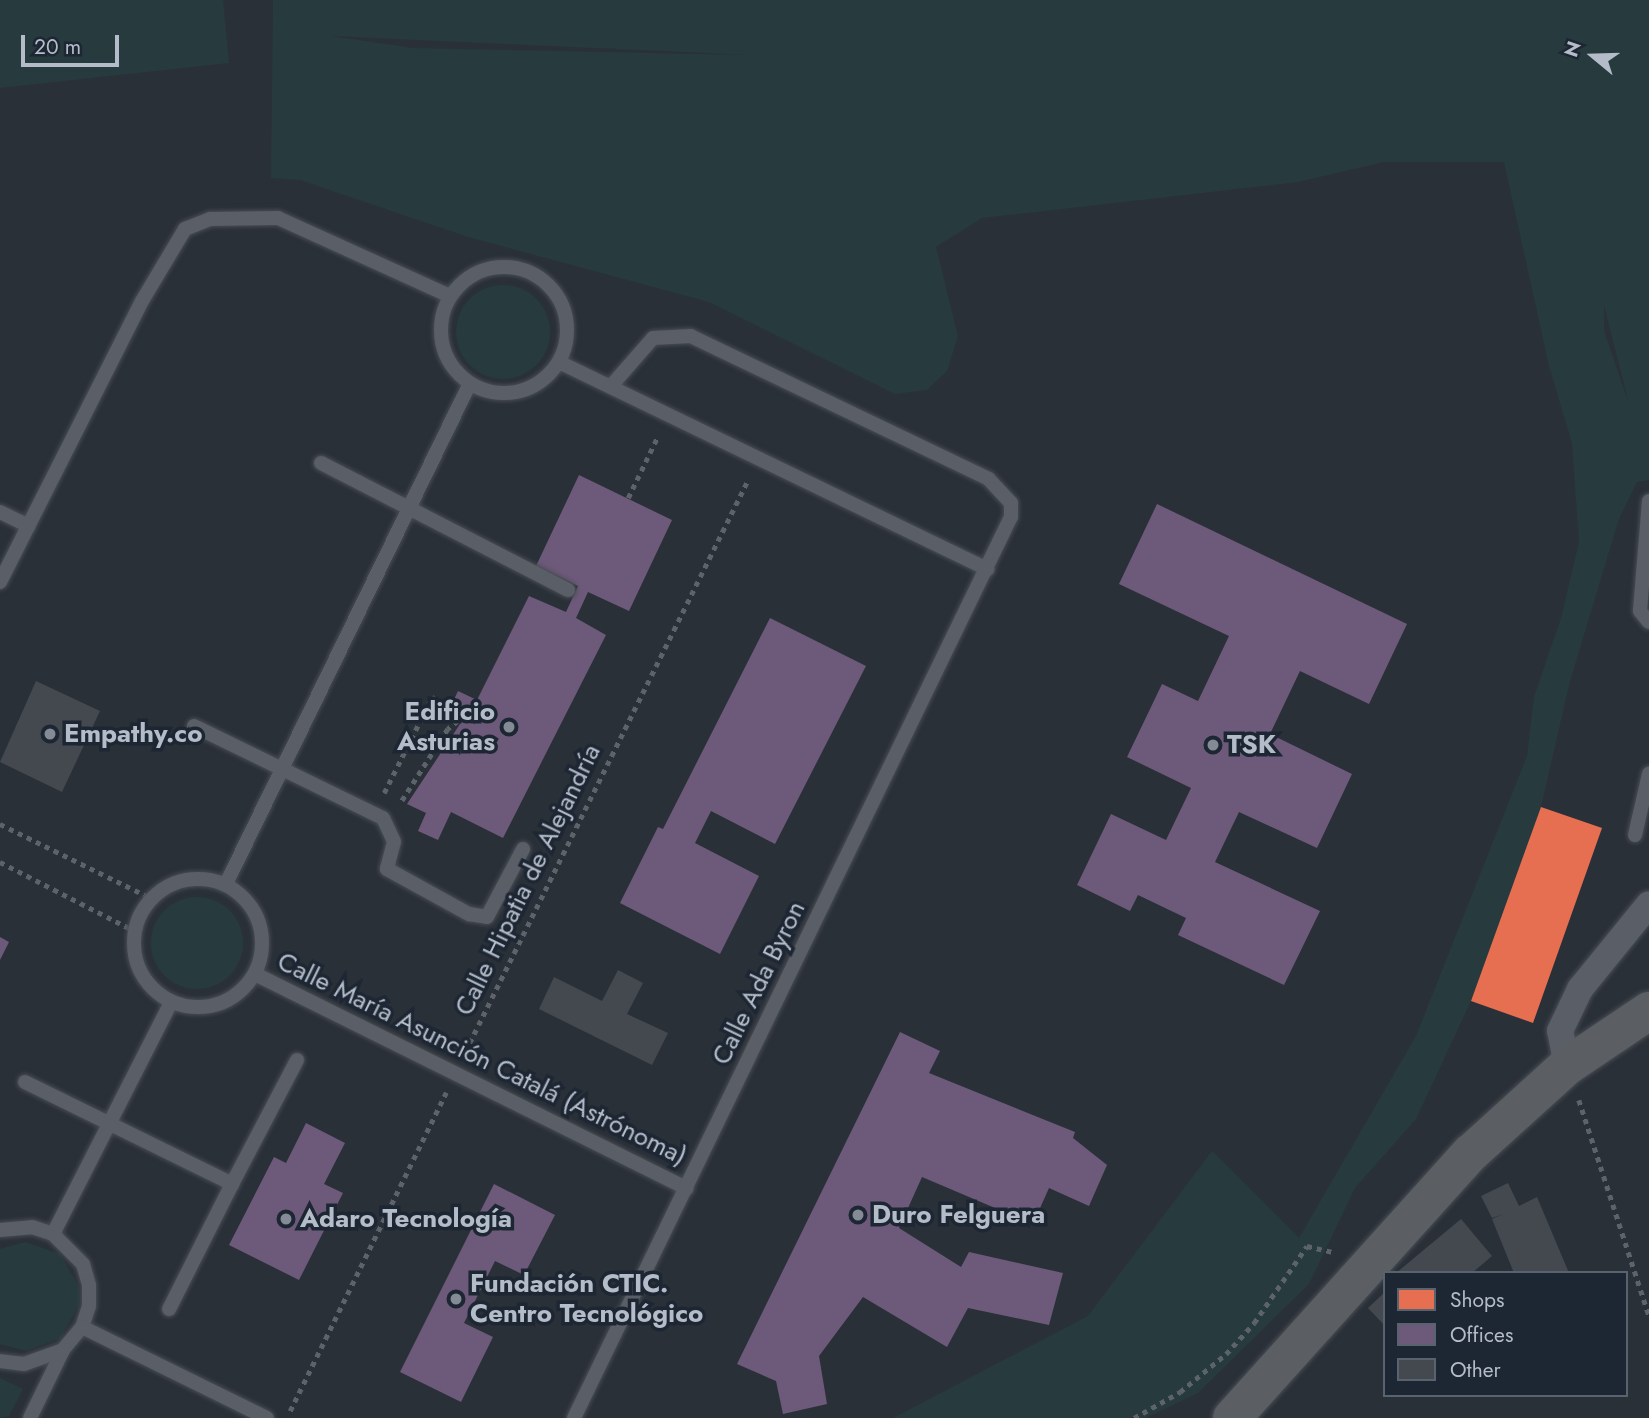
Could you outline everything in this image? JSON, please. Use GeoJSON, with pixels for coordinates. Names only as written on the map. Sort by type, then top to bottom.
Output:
{"type":"FeatureCollection","features":[{"type":"Feature","properties":{"kind":"highway"},"geometry":{"type":"LineString","coordinates":[[1232,1418],[1375,1263],[1471,1153],[1567,1066],[1649,1011]]}},
{"type":"Feature","properties":{"kind":"street"},"geometry":{"type":"LineString","coordinates":[[1567,1066],[1560,1031],[1580,989],[1649,904]]}},
{"type":"Feature","properties":{"kind":"lane"},"geometry":{"type":"LineString","coordinates":[[0,582],[142,301],[185,229],[210,219],[278,218],[450,296]]}},
{"type":"Feature","properties":{"kind":"lane"},"geometry":{"type":"LineString","coordinates":[[498,267],[537,276],[563,306],[568,326],[559,362],[527,389],[488,391],[470,383],[456,370],[444,345],[442,317],[450,296],[479,272],[498,267]]}},
{"type":"Feature","properties":{"kind":"lane","name":"Calle Ada Byron"},"geometry":{"type":"LineString","coordinates":[[574,1418],[1011,517],[1011,503],[989,479],[691,336],[653,338],[612,385]]}},
{"type":"Feature","properties":{"kind":"lane"},"geometry":{"type":"LineString","coordinates":[[559,362],[612,385],[988,569]]}},
{"type":"Feature","properties":{"kind":"lane"},"geometry":{"type":"LineString","coordinates":[[226,884],[470,383]]}},
{"type":"Feature","properties":{"kind":"lane"},"geometry":{"type":"LineString","coordinates":[[321,463],[568,590]]}},
{"type":"Feature","properties":{"kind":"lane"},"geometry":{"type":"LineString","coordinates":[[1649,501],[1640,611],[1649,622]]}},
{"type":"Feature","properties":{"kind":"lane"},"geometry":{"type":"LineString","coordinates":[[0,512],[29,526]]}},
{"type":"Feature","properties":{"kind":"lane"},"geometry":{"type":"LineString","coordinates":[[194,726],[379,815],[394,842],[387,869],[469,914],[487,917],[523,849]]}},
{"type":"Feature","properties":{"kind":"lane"},"geometry":{"type":"LineString","coordinates":[[1635,835],[1649,774]]}},
{"type":"Feature","properties":{"kind":"lane"},"geometry":{"type":"LineString","coordinates":[[186,879],[226,884],[256,913],[262,933],[262,955],[255,974],[243,990],[218,1004],[189,1007],[171,1002],[141,974],[135,955],[135,931],[151,898],[186,879]]}},
{"type":"Feature","properties":{"kind":"lane","name":"Calle María Asunción Catalá (Astrónoma)"},"geometry":{"type":"LineString","coordinates":[[255,974],[456,1071],[687,1188]]}},
{"type":"Feature","properties":{"kind":"lane"},"geometry":{"type":"LineString","coordinates":[[53,1234],[171,1002]]}},
{"type":"Feature","properties":{"kind":"lane"},"geometry":{"type":"LineString","coordinates":[[169,1309],[297,1060]]}},
{"type":"Feature","properties":{"kind":"lane"},"geometry":{"type":"LineString","coordinates":[[25,1082],[232,1184]]}},
{"type":"Feature","properties":{"kind":"lane"},"geometry":{"type":"LineString","coordinates":[[0,1230],[32,1227],[53,1234],[70,1247],[86,1275],[89,1307],[82,1327],[63,1350],[30,1418]]}},
{"type":"Feature","properties":{"kind":"lane"},"geometry":{"type":"LineString","coordinates":[[82,1327],[267,1418]]}},
{"type":"Feature","properties":{"kind":"lane"},"geometry":{"type":"LineString","coordinates":[[0,1361],[24,1364],[63,1350]]}},
{"type":"Feature","properties":{"kind":"path"},"geometry":{"type":"LineString","coordinates":[[628,498],[662,429]]}},
{"type":"Feature","properties":{"kind":"path","name":"Calle Hipatia de Alejandría"},"geometry":{"type":"LineString","coordinates":[[286,1418],[751,474]]}},
{"type":"Feature","properties":{"kind":"path"},"geometry":{"type":"LineString","coordinates":[[432,697],[466,715],[448,729],[401,803],[379,815],[432,697]]}},
{"type":"Feature","properties":{"kind":"path"},"geometry":{"type":"LineString","coordinates":[[0,824],[151,898]]}},
{"type":"Feature","properties":{"kind":"path"},"geometry":{"type":"LineString","coordinates":[[0,862],[135,931]]}},
{"type":"Feature","properties":{"kind":"path"},"geometry":{"type":"LineString","coordinates":[[1567,1066],[1649,1315]]}},
{"type":"Feature","properties":{"kind":"path"},"geometry":{"type":"LineString","coordinates":[[1134,1418],[1180,1392],[1226,1354],[1254,1323],[1307,1246],[1375,1263]]}},
{"type":"Feature","properties":{"kind":"green space"},"geometry":{"type":"Polygon","coordinates":[[[0,0],[223,0],[229,63],[0,88],[0,0]]]}},
{"type":"Feature","properties":{"kind":"green space"},"geometry":{"type":"Polygon","coordinates":[[[273,0],[1649,0],[1649,480],[1637,482],[1619,519],[1570,681],[1541,807],[1471,1001],[1416,1119],[1355,1188],[1309,1284],[1198,1393],[1146,1418],[1134,1418],[1140,1413],[1131,1418],[893,1418],[1088,1316],[1212,1151],[1299,1238],[1416,1036],[1527,756],[1534,697],[1561,618],[1579,542],[1572,443],[1549,366],[1504,162],[1384,162],[1298,182],[982,218],[936,247],[958,336],[947,371],[927,390],[895,394],[709,302],[468,237],[300,180],[271,178],[273,0]],[[331,36],[413,48],[747,55],[331,36]],[[1604,305],[1604,331],[1628,401],[1604,305]]]}},
{"type":"Feature","properties":{"kind":"green space"},"geometry":{"type":"Polygon","coordinates":[[[503,285],[521,289],[536,299],[546,314],[550,332],[546,350],[536,365],[521,375],[503,379],[485,375],[470,365],[460,350],[456,332],[460,314],[470,299],[485,289],[503,285]]]}},
{"type":"Feature","properties":{"kind":"green space"},"geometry":{"type":"Polygon","coordinates":[[[197,897],[215,900],[230,910],[240,925],[243,943],[240,961],[230,976],[215,986],[197,989],[179,986],[164,976],[154,961],[151,943],[154,925],[164,910],[179,900],[197,897]]]}},
{"type":"Feature","properties":{"kind":"green space"},"geometry":{"type":"Polygon","coordinates":[[[25,1242],[60,1254],[79,1286],[79,1305],[61,1338],[26,1351],[0,1344],[0,1249],[25,1242]]]}},
{"type":"Feature","properties":{"kind":"green space"},"geometry":{"type":"Polygon","coordinates":[[[0,1378],[23,1389],[9,1416],[0,1418],[0,1378]]]}},
{"type":"Feature","properties":{"kind":"building: Shops"},"geometry":{"type":"Polygon","coordinates":[[[1541,807],[1602,828],[1533,1023],[1471,1001],[1541,807]]]}},
{"type":"Feature","properties":{"kind":"building: Offices","name":"Edificio Asturias"},"geometry":{"type":"Polygon","coordinates":[[[579,475],[672,520],[629,611],[588,592],[576,618],[606,635],[503,838],[451,812],[438,840],[418,831],[426,813],[407,804],[466,715],[450,708],[458,691],[477,700],[529,596],[566,612],[578,586],[536,566],[579,475]]]}},
{"type":"Feature","properties":{"kind":"building: Offices","name":"TSK"},"geometry":{"type":"Polygon","coordinates":[[[1157,504],[1407,624],[1369,704],[1300,671],[1270,734],[1352,774],[1317,848],[1239,812],[1215,862],[1320,911],[1284,985],[1178,935],[1186,918],[1138,895],[1130,911],[1077,885],[1111,814],[1166,840],[1191,788],[1127,757],[1162,684],[1198,701],[1229,636],[1119,584],[1157,504]]]}},
{"type":"Feature","properties":{"kind":"building: Offices"},"geometry":{"type":"Polygon","coordinates":[[[770,618],[866,666],[775,844],[711,811],[695,843],[759,876],[720,954],[620,903],[658,827],[663,829],[770,618]]]}},
{"type":"Feature","properties":{"kind":"building: Offices"},"geometry":{"type":"Polygon","coordinates":[[[0,937],[9,942],[0,960],[0,937]]]}},
{"type":"Feature","properties":{"kind":"building: Offices","name":"Duro Felguera"},"geometry":{"type":"Polygon","coordinates":[[[900,1032],[940,1051],[929,1073],[1075,1132],[1073,1138],[1107,1165],[1089,1206],[1049,1188],[1033,1224],[922,1177],[899,1228],[961,1267],[969,1252],[1063,1273],[1049,1325],[968,1308],[947,1347],[863,1297],[819,1356],[827,1404],[783,1414],[776,1381],[737,1364],[900,1032]]]}},
{"type":"Feature","properties":{"kind":"building: Offices","name":"Adaro Tecnología"},"geometry":{"type":"Polygon","coordinates":[[[306,1123],[345,1143],[324,1184],[343,1193],[299,1280],[229,1245],[274,1157],[286,1163],[306,1123]]]}},
{"type":"Feature","properties":{"kind":"building: Offices","name":"Fundación CTIC. Centro Tecnológico"},"geometry":{"type":"Polygon","coordinates":[[[494,1184],[555,1215],[524,1275],[495,1261],[464,1323],[493,1337],[461,1402],[400,1372],[494,1184]]]}},
{"type":"Feature","properties":{"kind":"building: Other","name":"Empathy.co"},"geometry":{"type":"Polygon","coordinates":[[[36,681],[100,711],[62,792],[0,762],[36,681]]]}},
{"type":"Feature","properties":{"kind":"building: Other"},"geometry":{"type":"Polygon","coordinates":[[[618,970],[643,983],[627,1014],[668,1033],[652,1065],[539,1009],[554,977],[602,1001],[618,970]]]}},
{"type":"Feature","properties":{"kind":"building: Other"},"geometry":{"type":"Polygon","coordinates":[[[1508,1183],[1519,1206],[1537,1197],[1568,1271],[1513,1271],[1492,1219],[1503,1214],[1492,1218],[1481,1196],[1508,1183]]]}},
{"type":"Feature","properties":{"kind":"building: Other"},"geometry":{"type":"Polygon","coordinates":[[[1461,1219],[1492,1256],[1474,1271],[1398,1271],[1461,1219]]]}},
{"type":"Feature","properties":{"kind":"building: Other"},"geometry":{"type":"Polygon","coordinates":[[[1383,1294],[1383,1324],[1368,1308],[1383,1294]]]}},
{"type":"Feature","properties":{"kind":"place","name":"Edificio Asturias"},"geometry":{"type":"Point","coordinates":[509,727]}},
{"type":"Feature","properties":{"kind":"place","name":"Empathy.co"},"geometry":{"type":"Point","coordinates":[50,734]}},
{"type":"Feature","properties":{"kind":"place","name":"TSK"},"geometry":{"type":"Point","coordinates":[1213,745]}},
{"type":"Feature","properties":{"kind":"place","name":"Duro Felguera"},"geometry":{"type":"Point","coordinates":[858,1215]}},
{"type":"Feature","properties":{"kind":"place","name":"Adaro Tecnología"},"geometry":{"type":"Point","coordinates":[286,1219]}},
{"type":"Feature","properties":{"kind":"place","name":"Fundación CTIC. Centro Tecnológico"},"geometry":{"type":"Point","coordinates":[456,1299]}}]}
